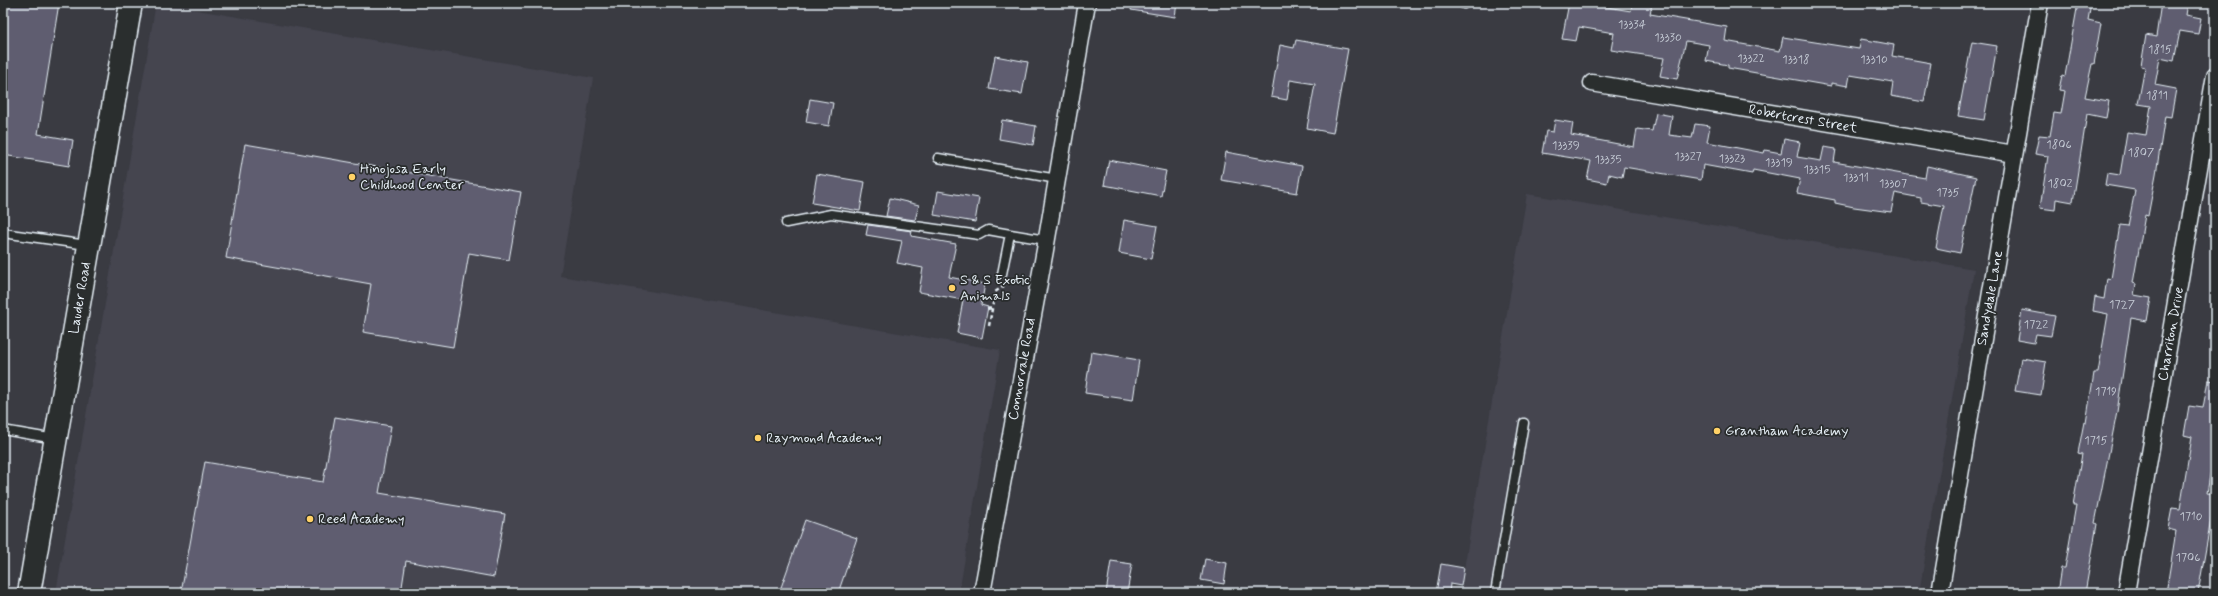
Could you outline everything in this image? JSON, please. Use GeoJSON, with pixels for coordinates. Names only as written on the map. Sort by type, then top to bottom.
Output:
{"type":"FeatureCollection","features":[{"type":"Feature","properties":{"kind":"street","name":"Lauder Road"},"geometry":{"type":"LineString","coordinates":[[29,593],[131,3]]}},
{"type":"Feature","properties":{"kind":"street","name":"Connorvale Road"},"geometry":{"type":"LineString","coordinates":[[982,593],[1057,179],[1087,3]]}},
{"type":"Feature","properties":{"kind":"street","name":"Sandydale Lane"},"geometry":{"type":"LineString","coordinates":[[1940,593],[2040,3]]}},
{"type":"Feature","properties":{"kind":"street","name":"Charriton Drive"},"geometry":{"type":"LineString","coordinates":[[2126,593],[2215,75]]}},
{"type":"Feature","properties":{"kind":"street","name":"Robertcrest Street"},"geometry":{"type":"LineString","coordinates":[[1592,83],[2014,154]]}},
{"type":"Feature","properties":{"kind":"lane"},"geometry":{"type":"LineString","coordinates":[[938,158],[1057,179]]}},
{"type":"Feature","properties":{"kind":"lane"},"geometry":{"type":"LineString","coordinates":[[786,223],[831,214],[979,235],[988,230],[1046,240]]}},
{"type":"Feature","properties":{"kind":"lane"},"geometry":{"type":"LineString","coordinates":[[3,233],[89,245]]}},
{"type":"Feature","properties":{"kind":"lane"},"geometry":{"type":"LineString","coordinates":[[1002,274],[1010,234]]}},
{"type":"Feature","properties":{"kind":"lane"},"geometry":{"type":"LineString","coordinates":[[1495,593],[1524,423]]}},
{"type":"Feature","properties":{"kind":"lane"},"geometry":{"type":"LineString","coordinates":[[3,430],[55,439]]}},
{"type":"Feature","properties":{"kind":"path"},"geometry":{"type":"LineString","coordinates":[[989,326],[995,292],[1006,284],[1002,274]]}},
{"type":"Feature","properties":{"kind":"path"},"geometry":{"type":"LineString","coordinates":[[987,309],[992,308]]}},
{"type":"Feature","properties":{"kind":"shaded area"},"geometry":{"type":"Polygon","coordinates":[[[156,3],[593,78],[560,276],[1000,350],[959,593],[56,593],[156,3]]]}},
{"type":"Feature","properties":{"kind":"shaded area","name":"Grantham Academy"},"geometry":{"type":"Polygon","coordinates":[[[1527,194],[1974,269],[1919,593],[1460,593],[1527,194]]]}},
{"type":"Feature","properties":{"kind":"building"},"geometry":{"type":"Polygon","coordinates":[[[3,3],[59,3],[38,134],[73,140],[69,166],[3,155],[3,3]]]}},
{"type":"Feature","properties":{"kind":"building"},"geometry":{"type":"Polygon","coordinates":[[[1132,3],[1177,3],[1175,17],[1131,10],[1132,3]]]}},
{"type":"Feature","properties":{"kind":"building"},"geometry":{"type":"Polygon","coordinates":[[[1569,3],[1582,3],[1631,11],[1632,3],[1652,3],[1650,14],[1727,27],[1725,41],[1780,51],[1783,37],[1859,49],[1861,39],[1894,45],[1892,56],[1931,63],[1924,102],[1891,96],[1893,82],[1850,75],[1848,86],[1831,83],[1831,86],[1728,68],[1728,65],[1706,61],[1709,45],[1686,41],[1677,79],[1660,76],[1664,58],[1611,50],[1614,33],[1579,27],[1576,41],[1562,39],[1569,3]]]}},
{"type":"Feature","properties":{"kind":"building"},"geometry":{"type":"Polygon","coordinates":[[[2078,3],[2091,3],[2088,20],[2101,23],[2094,64],[2092,64],[2085,97],[2109,101],[2106,118],[2087,114],[2073,202],[2056,199],[2055,210],[2040,208],[2048,156],[2035,154],[2039,135],[2050,136],[2054,113],[2061,114],[2065,91],[2059,90],[2062,75],[2065,76],[2078,3]]]}},
{"type":"Feature","properties":{"kind":"building"},"geometry":{"type":"Polygon","coordinates":[[[2161,3],[2188,3],[2186,15],[2201,18],[2198,34],[2180,31],[2174,61],[2160,58],[2155,85],[2176,89],[2171,117],[2165,116],[2148,216],[2145,215],[2133,283],[2136,284],[2134,295],[2151,298],[2147,321],[2131,318],[2117,412],[2095,523],[2097,524],[2085,593],[2057,593],[2061,568],[2065,568],[2076,505],[2073,505],[2082,454],[2078,453],[2084,422],[2086,423],[2094,373],[2098,373],[2108,314],[2093,311],[2095,297],[2104,299],[2107,278],[2111,279],[2120,225],[2128,226],[2135,190],[2105,185],[2107,173],[2120,175],[2127,132],[2146,135],[2151,106],[2138,104],[2145,67],[2141,66],[2146,35],[2156,37],[2161,3]]]}},
{"type":"Feature","properties":{"kind":"building"},"geometry":{"type":"Polygon","coordinates":[[[1296,40],[1348,49],[1333,133],[1307,128],[1315,84],[1290,80],[1287,100],[1271,97],[1280,45],[1294,48],[1296,40]]]}},
{"type":"Feature","properties":{"kind":"building"},"geometry":{"type":"Polygon","coordinates":[[[1972,42],[1997,46],[1984,120],[1958,116],[1972,42]]]}},
{"type":"Feature","properties":{"kind":"building"},"geometry":{"type":"Polygon","coordinates":[[[995,56],[1028,62],[1022,94],[989,89],[995,56]]]}},
{"type":"Feature","properties":{"kind":"building"},"geometry":{"type":"Polygon","coordinates":[[[810,99],[833,103],[829,126],[806,122],[810,99]]]}},
{"type":"Feature","properties":{"kind":"building"},"geometry":{"type":"Polygon","coordinates":[[[1656,113],[1672,116],[1669,135],[1692,138],[1695,124],[1710,126],[1707,142],[1764,153],[1765,150],[1781,153],[1784,139],[1800,142],[1797,157],[1821,161],[1824,147],[1836,149],[1834,162],[1925,178],[1927,166],[1976,177],[1960,253],[1936,248],[1944,206],[1921,202],[1921,198],[1895,193],[1891,212],[1854,207],[1835,203],[1835,200],[1797,193],[1800,179],[1753,170],[1752,174],[1703,165],[1701,180],[1624,167],[1622,177],[1609,174],[1607,183],[1587,179],[1591,161],[1542,153],[1546,131],[1553,132],[1555,120],[1573,123],[1571,135],[1634,147],[1637,129],[1652,131],[1656,113]]]}},
{"type":"Feature","properties":{"kind":"building"},"geometry":{"type":"Polygon","coordinates":[[[1002,120],[1036,126],[1033,145],[999,139],[1002,120]]]}},
{"type":"Feature","properties":{"kind":"building"},"geometry":{"type":"Polygon","coordinates":[[[245,144],[521,192],[509,260],[469,253],[453,347],[363,332],[371,284],[226,258],[245,144]]]}},
{"type":"Feature","properties":{"kind":"building"},"geometry":{"type":"Polygon","coordinates":[[[1226,152],[1302,166],[1297,193],[1221,180],[1226,152]]]}},
{"type":"Feature","properties":{"kind":"building"},"geometry":{"type":"Polygon","coordinates":[[[1109,160],[1166,171],[1161,196],[1104,185],[1109,160]]]}},
{"type":"Feature","properties":{"kind":"building"},"geometry":{"type":"Polygon","coordinates":[[[817,174],[865,182],[860,211],[812,203],[817,174]]]}},
{"type":"Feature","properties":{"kind":"building"},"geometry":{"type":"Polygon","coordinates":[[[938,191],[979,198],[975,222],[934,215],[938,191]]]}},
{"type":"Feature","properties":{"kind":"building"},"geometry":{"type":"Polygon","coordinates":[[[890,198],[919,205],[915,220],[886,216],[890,198]]]}},
{"type":"Feature","properties":{"kind":"building"},"geometry":{"type":"Polygon","coordinates":[[[1124,220],[1157,226],[1151,259],[1119,253],[1124,220]]]}},
{"type":"Feature","properties":{"kind":"building","name":"S & S Exotic Animals"},"geometry":{"type":"Polygon","coordinates":[[[868,225],[912,231],[911,236],[956,244],[949,277],[985,284],[981,305],[988,307],[982,338],[957,333],[963,300],[919,292],[923,268],[897,263],[902,241],[866,235],[868,225]]]}},
{"type":"Feature","properties":{"kind":"building"},"geometry":{"type":"Polygon","coordinates":[[[2022,310],[2055,316],[2051,336],[2036,334],[2034,343],[2017,340],[2022,310]]]}},
{"type":"Feature","properties":{"kind":"building"},"geometry":{"type":"Polygon","coordinates":[[[1091,352],[1139,360],[1133,400],[1085,393],[1091,352]]]}},
{"type":"Feature","properties":{"kind":"building"},"geometry":{"type":"Polygon","coordinates":[[[2021,358],[2046,362],[2041,395],[2015,391],[2021,358]]]}},
{"type":"Feature","properties":{"kind":"building"},"geometry":{"type":"Polygon","coordinates":[[[2208,380],[2215,381],[2215,446],[2207,493],[2215,494],[2215,497],[2198,593],[2166,593],[2176,531],[2168,529],[2172,508],[2180,509],[2192,437],[2184,435],[2189,406],[2203,408],[2208,380]]]}},
{"type":"Feature","properties":{"kind":"building"},"geometry":{"type":"Polygon","coordinates":[[[335,417],[391,426],[379,493],[505,514],[494,577],[406,561],[401,593],[181,593],[205,462],[323,482],[335,417]]]}},
{"type":"Feature","properties":{"kind":"building"},"geometry":{"type":"Polygon","coordinates":[[[805,520],[857,538],[838,593],[779,593],[805,520]]]}},
{"type":"Feature","properties":{"kind":"building"},"geometry":{"type":"Polygon","coordinates":[[[1205,559],[1227,563],[1224,584],[1201,580],[1205,559]]]}},
{"type":"Feature","properties":{"kind":"building"},"geometry":{"type":"Polygon","coordinates":[[[1111,561],[1132,564],[1127,593],[1106,593],[1111,561]]]}},
{"type":"Feature","properties":{"kind":"building"},"geometry":{"type":"Polygon","coordinates":[[[1441,564],[1464,568],[1461,586],[1450,584],[1449,593],[1436,593],[1441,564]]]}},
{"type":"Feature","properties":{"kind":"place","name":"Hinojosa Early Childhood Center"},"geometry":{"type":"Point","coordinates":[352,177]}},
{"type":"Feature","properties":{"kind":"place","name":"S & S Exotic Animals"},"geometry":{"type":"Point","coordinates":[952,288]}},
{"type":"Feature","properties":{"kind":"place","name":"Grantham Academy"},"geometry":{"type":"Point","coordinates":[1717,431]}},
{"type":"Feature","properties":{"kind":"place","name":"Raymond Academy"},"geometry":{"type":"Point","coordinates":[758,438]}},
{"type":"Feature","properties":{"kind":"place","name":"Reed Academy"},"geometry":{"type":"Point","coordinates":[310,519]}}]}
